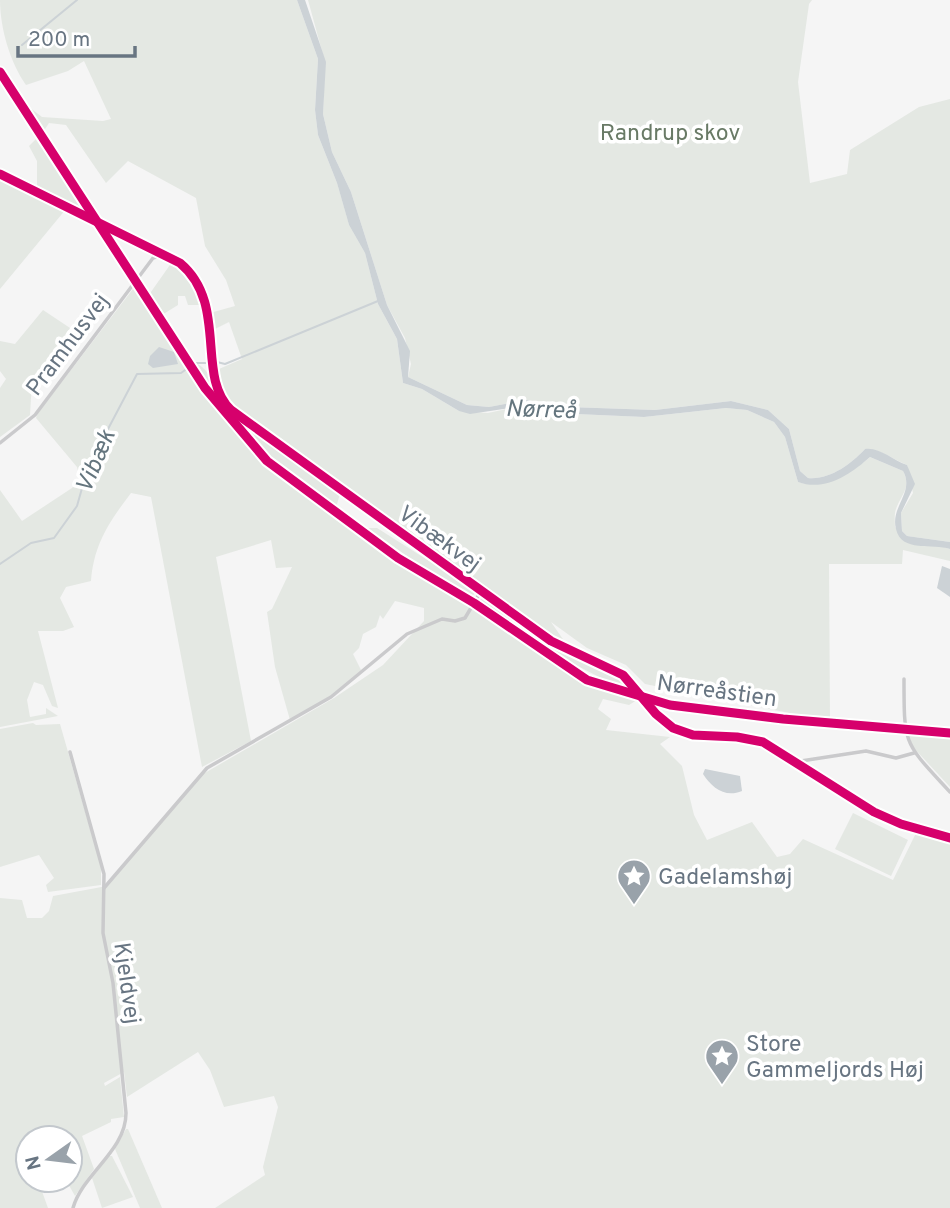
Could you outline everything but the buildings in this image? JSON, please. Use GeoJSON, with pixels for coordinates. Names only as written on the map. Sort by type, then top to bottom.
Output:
{"type":"FeatureCollection","features":[{"type":"Feature","properties":{"kind":"street","name":"Vibækvej"},"geometry":{"type":"LineString","coordinates":[[0,174],[165,254],[193,273],[201,285],[206,302],[218,387],[225,405],[551,641],[623,675],[656,714],[673,728],[694,735],[737,737],[763,742],[874,812],[901,824],[950,838]]}},
{"type":"Feature","properties":{"kind":"street"},"geometry":{"type":"LineString","coordinates":[[150,248],[153,258],[165,254]]}},
{"type":"Feature","properties":{"kind":"street","name":"Pramhusvej"},"geometry":{"type":"LineString","coordinates":[[0,443],[35,415],[153,258]]}},
{"type":"Feature","properties":{"kind":"street","name":"Vibækvej"},"geometry":{"type":"LineString","coordinates":[[104,888],[207,768],[331,697],[407,634],[442,619],[455,621],[464,618],[481,591]]}},
{"type":"Feature","properties":{"kind":"street"},"geometry":{"type":"LineString","coordinates":[[904,679],[905,738],[914,753],[950,792]]}},
{"type":"Feature","properties":{"kind":"street"},"geometry":{"type":"LineString","coordinates":[[799,765],[801,761],[866,751],[896,758],[914,753]]}},
{"type":"Feature","properties":{"kind":"street","name":"Kjeldvej"},"geometry":{"type":"LineString","coordinates":[[70,752],[101,860],[104,888],[103,933],[113,984],[126,1123],[117,1142],[83,1186],[73,1208]]}},
{"type":"Feature","properties":{"kind":"green space"},"geometry":{"type":"Polygon","coordinates":[[[0,0],[297,0],[318,59],[315,110],[318,135],[337,183],[349,225],[365,253],[378,304],[397,339],[403,383],[422,389],[459,411],[488,413],[516,407],[553,413],[644,417],[726,408],[747,410],[774,422],[785,437],[798,482],[807,484],[837,478],[870,457],[903,471],[906,487],[895,511],[895,527],[920,546],[938,545],[950,549],[950,561],[903,550],[902,564],[829,564],[830,721],[645,684],[626,665],[587,648],[551,622],[567,645],[225,398],[219,369],[242,359],[229,322],[213,330],[210,313],[235,306],[226,280],[205,246],[196,198],[128,161],[106,183],[66,125],[49,123],[43,132],[25,104],[42,117],[103,121],[111,119],[84,61],[68,71],[26,85],[7,44],[0,0]]]}},
{"type":"Feature","properties":{"kind":"green space","name":"Randrup skov"},"geometry":{"type":"Polygon","coordinates":[[[308,0],[812,0],[809,4],[798,82],[810,183],[847,174],[850,150],[919,107],[950,99],[950,542],[907,536],[902,531],[901,513],[913,493],[907,465],[881,452],[865,449],[840,470],[808,478],[800,471],[789,429],[768,410],[731,401],[655,410],[568,407],[526,400],[489,407],[467,405],[408,377],[411,364],[405,338],[387,305],[351,192],[332,152],[323,114],[325,62],[308,0]]]}},
{"type":"Feature","properties":{"kind":"green space"},"geometry":{"type":"Polygon","coordinates":[[[39,136],[91,214],[37,187],[37,161],[29,146],[39,136]]]}},
{"type":"Feature","properties":{"kind":"green space"},"geometry":{"type":"Polygon","coordinates":[[[0,178],[41,200],[45,198],[66,209],[0,289],[0,178]]]}},
{"type":"Feature","properties":{"kind":"green space"},"geometry":{"type":"Polygon","coordinates":[[[172,262],[194,278],[203,305],[188,305],[185,296],[178,296],[178,305],[157,318],[183,359],[194,362],[208,373],[231,416],[340,494],[337,504],[340,518],[551,661],[586,681],[637,700],[629,705],[603,699],[598,709],[611,719],[606,730],[670,737],[660,744],[682,766],[694,815],[707,840],[752,822],[777,857],[790,854],[803,839],[893,880],[917,831],[950,841],[950,1208],[215,1208],[265,1175],[263,1167],[278,1107],[274,1096],[224,1107],[210,1070],[198,1052],[127,1097],[124,1072],[104,1083],[105,1086],[120,1077],[124,1117],[111,1119],[111,1122],[84,1135],[84,1124],[14,1124],[14,1194],[43,1194],[48,1208],[0,1208],[0,898],[22,900],[27,918],[42,918],[49,911],[53,896],[107,886],[203,774],[334,698],[383,665],[424,621],[424,608],[395,601],[383,619],[380,615],[376,627],[363,634],[359,648],[353,654],[361,670],[330,696],[290,720],[275,667],[267,612],[272,609],[292,567],[276,568],[271,540],[216,557],[251,741],[202,767],[151,497],[131,493],[99,545],[91,581],[66,587],[60,598],[74,627],[63,631],[38,631],[58,708],[52,706],[43,685],[34,682],[27,700],[30,717],[46,714],[46,708],[58,716],[0,727],[0,490],[22,521],[72,488],[80,478],[77,467],[36,418],[136,285],[146,299],[172,262]]]}},
{"type":"Feature","properties":{"kind":"green space"},"geometry":{"type":"Polygon","coordinates":[[[43,310],[70,328],[32,381],[30,415],[0,437],[0,388],[6,379],[0,371],[0,341],[15,344],[43,310]]]}},
{"type":"Feature","properties":{"kind":"green space"},"geometry":{"type":"Polygon","coordinates":[[[366,528],[377,528],[475,590],[472,600],[366,528]]]}},
{"type":"Feature","properties":{"kind":"green space"},"geometry":{"type":"Polygon","coordinates":[[[482,597],[547,642],[617,677],[633,692],[572,663],[534,641],[478,604],[482,597]]]}},
{"type":"Feature","properties":{"kind":"green space"},"geometry":{"type":"Polygon","coordinates":[[[33,723],[60,724],[101,867],[101,885],[48,892],[46,885],[54,878],[39,855],[0,867],[0,729],[33,723]]]}},
{"type":"Feature","properties":{"kind":"green space"},"geometry":{"type":"Polygon","coordinates":[[[907,731],[950,735],[950,787],[913,747],[907,731]]]}},
{"type":"Feature","properties":{"kind":"green space"},"geometry":{"type":"Polygon","coordinates":[[[853,813],[908,840],[891,876],[835,849],[853,813]]]}},
{"type":"Feature","properties":{"kind":"green space"},"geometry":{"type":"Polygon","coordinates":[[[126,1129],[162,1208],[140,1208],[115,1149],[126,1129]]]}},
{"type":"Feature","properties":{"kind":"green space"},"geometry":{"type":"Polygon","coordinates":[[[84,1142],[94,1169],[84,1183],[84,1142]]]}},
{"type":"Feature","properties":{"kind":"green space"},"geometry":{"type":"Polygon","coordinates":[[[109,1156],[112,1156],[133,1197],[102,1208],[92,1178],[109,1156]]]}},
{"type":"Feature","properties":{"kind":"water","name":"Nørreå"},"geometry":{"type":"Polygon","coordinates":[[[297,0],[305,0],[326,62],[323,114],[332,152],[351,192],[387,305],[410,351],[408,377],[467,405],[489,407],[526,400],[568,407],[655,410],[731,401],[768,410],[789,429],[800,471],[808,478],[840,470],[865,449],[881,452],[907,465],[915,484],[901,513],[902,531],[907,536],[950,542],[950,549],[918,546],[899,537],[895,521],[906,486],[903,471],[870,457],[837,480],[818,485],[798,482],[785,437],[774,422],[747,410],[726,408],[644,417],[553,413],[516,407],[470,414],[459,411],[422,389],[403,383],[397,339],[378,304],[365,253],[349,225],[337,183],[318,135],[315,110],[318,59],[297,0]]]}},
{"type":"Feature","properties":{"kind":"water"},"geometry":{"type":"Polygon","coordinates":[[[159,347],[174,352],[178,364],[153,368],[148,364],[150,356],[159,347]]]}},
{"type":"Feature","properties":{"kind":"water"},"geometry":{"type":"Polygon","coordinates":[[[942,566],[950,569],[950,597],[937,588],[942,566]]]}},
{"type":"Feature","properties":{"kind":"water"},"geometry":{"type":"Polygon","coordinates":[[[705,769],[740,776],[742,791],[730,793],[720,790],[710,784],[703,774],[705,769]]]}},
{"type":"Feature","properties":{"kind":"waterway"},"geometry":{"type":"LineString","coordinates":[[22,45],[77,0]]}},
{"type":"Feature","properties":{"kind":"waterway","name":"Vibæk"},"geometry":{"type":"LineString","coordinates":[[217,362],[225,364],[378,301]]}},
{"type":"Feature","properties":{"kind":"waterway","name":"Vibæk"},"geometry":{"type":"LineString","coordinates":[[195,363],[210,363]]}},
{"type":"Feature","properties":{"kind":"waterway","name":"Vibæk"},"geometry":{"type":"LineString","coordinates":[[0,564],[31,543],[54,538],[77,506],[88,467],[137,374],[181,373],[188,368]]}},
{"type":"Feature","properties":{"kind":"cycle path","name":"Nørreåstien"},"geometry":{"type":"LineString","coordinates":[[0,72],[205,388],[267,461],[398,558],[474,603],[587,680],[670,705],[783,719],[950,733]]}},
{"type":"Feature","properties":{"kind":"cycle path","name":"Nørreåstien"},"geometry":{"type":"LineString","coordinates":[[0,174],[180,263],[195,280],[204,298],[215,378],[220,396],[231,410],[551,641],[623,675],[656,714],[673,728],[693,735],[737,737],[763,742],[874,812],[901,824],[950,838]]}},
{"type":"Feature","properties":{"kind":"place","name":"Gadelamshøj"},"geometry":{"type":"Point","coordinates":[634,906]}},
{"type":"Feature","properties":{"kind":"place","name":"Store Gammeljords Høj"},"geometry":{"type":"Point","coordinates":[722,1086]}}]}
